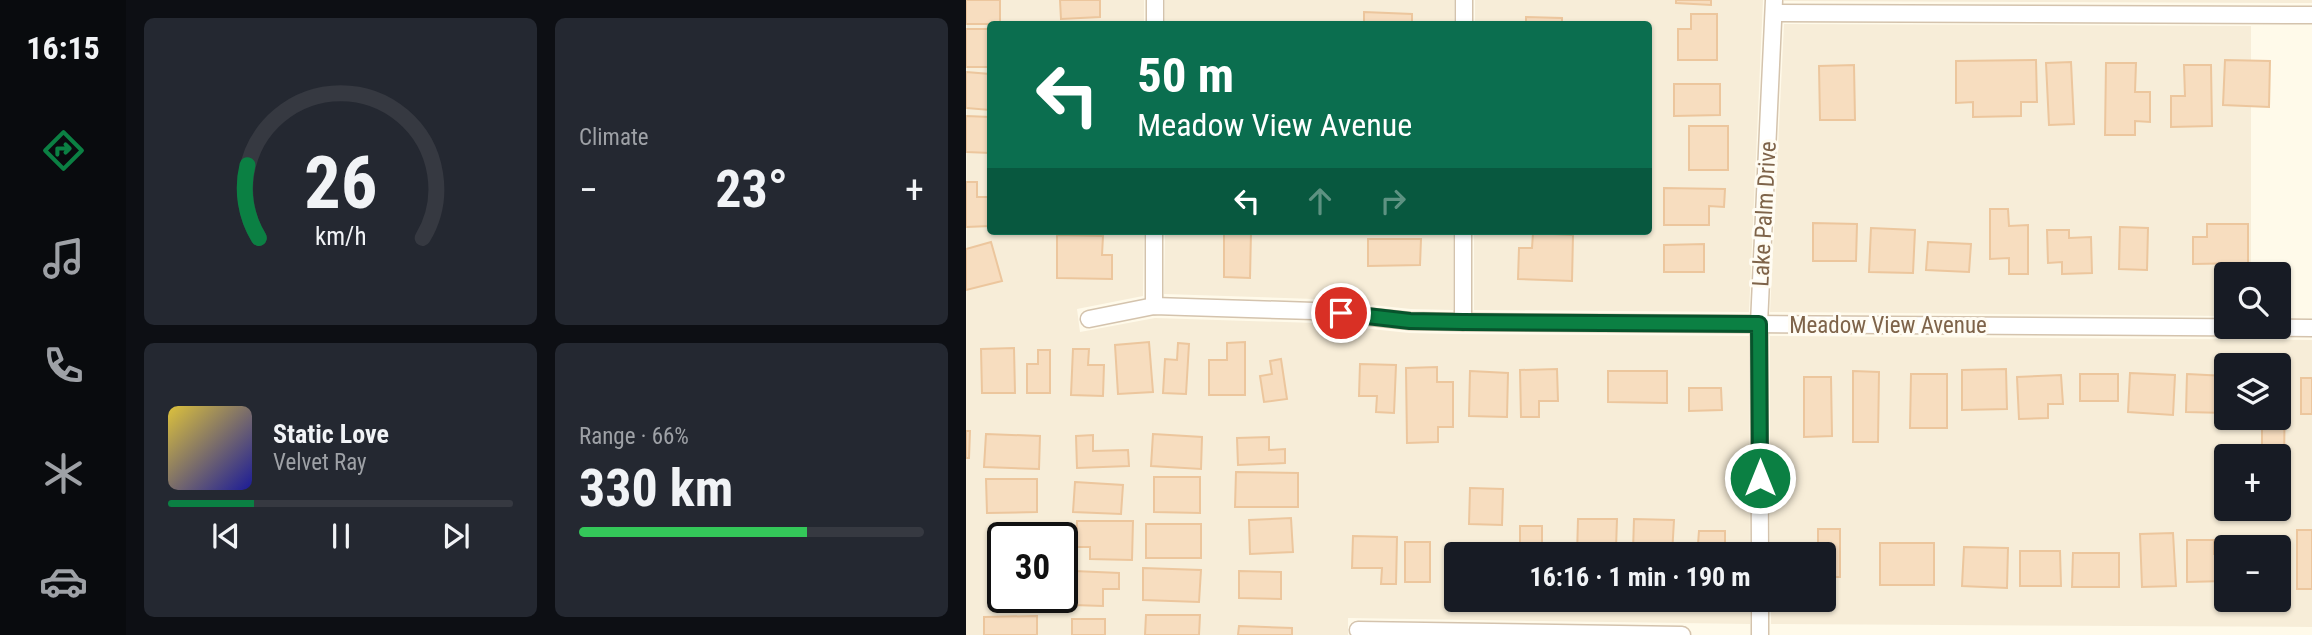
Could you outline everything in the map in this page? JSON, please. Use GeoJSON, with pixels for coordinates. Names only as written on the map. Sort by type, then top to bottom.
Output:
{"type":"FeatureCollection","features":[{"type":"Feature","properties":{"kind":"street"},"geometry":{"type":"LineString","coordinates":[[1155,0],[1155,21]]}},
{"type":"Feature","properties":{"kind":"street"},"geometry":{"type":"LineString","coordinates":[[1464,0],[1464,21]]}},
{"type":"Feature","properties":{"kind":"street"},"geometry":{"type":"LineString","coordinates":[[1774,6],[2312,15]]}},
{"type":"Feature","properties":{"kind":"street","name":"Lake Palm Drive"},"geometry":{"type":"LineString","coordinates":[[1760,542],[1759,324],[1774,6]]}},
{"type":"Feature","properties":{"kind":"street"},"geometry":{"type":"LineString","coordinates":[[1154,235],[1154,306]]}},
{"type":"Feature","properties":{"kind":"street"},"geometry":{"type":"LineString","coordinates":[[1463,235],[1463,322]]}},
{"type":"Feature","properties":{"kind":"street","name":"Meadow View Avenue"},"geometry":{"type":"LineString","coordinates":[[1089,318],[1154,306],[1314,311],[1410,321],[2312,328]]}},
{"type":"Feature","properties":{"kind":"street"},"geometry":{"type":"LineString","coordinates":[[1760,612],[1760,635]]}},
{"type":"Feature","properties":{"kind":"street"},"geometry":{"type":"LineString","coordinates":[[1358,630],[1682,635]]}},
{"type":"Feature","properties":{"kind":"shaded area"},"geometry":{"type":"Polygon","coordinates":[[[966,0],[1144,0],[1144,21],[987,21],[987,235],[1144,235],[1143,296],[1077,309],[1080,332],[1155,318],[1314,323],[1409,333],[1749,336],[1750,542],[1444,542],[1444,612],[1750,612],[1750,624],[1348,618],[1348,635],[966,635],[966,0]]]}},
{"type":"Feature","properties":{"kind":"shaded area"},"geometry":{"type":"Polygon","coordinates":[[[1165,0],[1454,0],[1454,21],[1165,21],[1165,0]]]}},
{"type":"Feature","properties":{"kind":"shaded area"},"geometry":{"type":"Polygon","coordinates":[[[1475,0],[1763,0],[1749,312],[1474,310],[1474,235],[1652,235],[1652,21],[1475,21],[1475,0]]]}},
{"type":"Feature","properties":{"kind":"shaded area"},"geometry":{"type":"Polygon","coordinates":[[[1784,0],[2312,0],[2312,3],[1784,1],[1784,0]]]}},
{"type":"Feature","properties":{"kind":"shaded area"},"geometry":{"type":"Polygon","coordinates":[[[1784,24],[2251,26],[2251,262],[2214,262],[2214,316],[1770,312],[1784,24]]]}},
{"type":"Feature","properties":{"kind":"shaded area"},"geometry":{"type":"Polygon","coordinates":[[[1165,235],[1453,235],[1453,310],[1411,309],[1315,299],[1164,294],[1165,235]]]}},
{"type":"Feature","properties":{"kind":"shaded area"},"geometry":{"type":"Polygon","coordinates":[[[1770,336],[2312,340],[2312,627],[1771,624],[1771,612],[1836,612],[1836,542],[1770,542],[1770,336]]]}},
{"type":"Feature","properties":{"kind":"building"},"geometry":{"type":"Polygon","coordinates":[[[966,0],[1000,0],[1000,21],[966,24],[966,0]]]}},
{"type":"Feature","properties":{"kind":"building"},"geometry":{"type":"Polygon","coordinates":[[[1060,0],[1100,0],[1100,17],[1061,19],[1060,0]]]}},
{"type":"Feature","properties":{"kind":"building"},"geometry":{"type":"Polygon","coordinates":[[[1676,0],[1711,0],[1711,5],[1676,3],[1676,0]]]}},
{"type":"Feature","properties":{"kind":"building"},"geometry":{"type":"Polygon","coordinates":[[[1364,12],[1412,14],[1412,21],[1364,21],[1364,12]]]}},
{"type":"Feature","properties":{"kind":"building"},"geometry":{"type":"Polygon","coordinates":[[[1691,14],[1717,14],[1717,60],[1678,60],[1678,29],[1691,29],[1691,14]]]}},
{"type":"Feature","properties":{"kind":"building"},"geometry":{"type":"Polygon","coordinates":[[[1526,17],[1562,18],[1562,21],[1526,21],[1526,17]]]}},
{"type":"Feature","properties":{"kind":"building"},"geometry":{"type":"Polygon","coordinates":[[[966,29],[987,29],[987,67],[966,67],[966,29]]]}},
{"type":"Feature","properties":{"kind":"building"},"geometry":{"type":"Polygon","coordinates":[[[2036,60],[2037,102],[2021,102],[2021,116],[1973,117],[1973,102],[1956,103],[1956,61],[2036,60]]]}},
{"type":"Feature","properties":{"kind":"building"},"geometry":{"type":"Polygon","coordinates":[[[2225,60],[2270,61],[2269,107],[2223,105],[2225,60]]]}},
{"type":"Feature","properties":{"kind":"building"},"geometry":{"type":"Polygon","coordinates":[[[2071,62],[2074,124],[2049,125],[2046,63],[2071,62]]]}},
{"type":"Feature","properties":{"kind":"building"},"geometry":{"type":"Polygon","coordinates":[[[2106,63],[2136,63],[2135,92],[2150,92],[2150,122],[2135,121],[2135,135],[2105,135],[2106,63]]]}},
{"type":"Feature","properties":{"kind":"building"},"geometry":{"type":"Polygon","coordinates":[[[1854,65],[1855,120],[1820,120],[1819,66],[1854,65]]]}},
{"type":"Feature","properties":{"kind":"building"},"geometry":{"type":"Polygon","coordinates":[[[2184,65],[2211,65],[2212,126],[2171,127],[2171,96],[2185,96],[2184,65]]]}},
{"type":"Feature","properties":{"kind":"building"},"geometry":{"type":"Polygon","coordinates":[[[966,72],[987,74],[987,110],[966,108],[966,72]]]}},
{"type":"Feature","properties":{"kind":"building"},"geometry":{"type":"Polygon","coordinates":[[[1674,84],[1720,84],[1720,115],[1674,116],[1674,84]]]}},
{"type":"Feature","properties":{"kind":"building"},"geometry":{"type":"Polygon","coordinates":[[[966,116],[987,117],[987,153],[966,152],[966,116]]]}},
{"type":"Feature","properties":{"kind":"building"},"geometry":{"type":"Polygon","coordinates":[[[1689,126],[1728,126],[1728,170],[1689,170],[1689,126]]]}},
{"type":"Feature","properties":{"kind":"building"},"geometry":{"type":"Polygon","coordinates":[[[966,182],[977,182],[977,197],[987,197],[987,226],[966,227],[966,182]]]}},
{"type":"Feature","properties":{"kind":"building"},"geometry":{"type":"Polygon","coordinates":[[[1664,188],[1725,189],[1724,207],[1709,206],[1709,225],[1664,225],[1664,188]]]}},
{"type":"Feature","properties":{"kind":"building"},"geometry":{"type":"Polygon","coordinates":[[[1990,209],[2008,209],[2009,226],[2028,225],[2028,274],[2009,274],[2009,258],[1990,259],[1990,209]]]}},
{"type":"Feature","properties":{"kind":"building"},"geometry":{"type":"Polygon","coordinates":[[[1813,223],[1857,224],[1856,261],[1813,261],[1813,223]]]}},
{"type":"Feature","properties":{"kind":"building"},"geometry":{"type":"Polygon","coordinates":[[[2207,224],[2248,224],[2248,262],[2193,264],[2193,237],[2207,237],[2207,224]]]}},
{"type":"Feature","properties":{"kind":"building"},"geometry":{"type":"Polygon","coordinates":[[[2120,227],[2148,228],[2147,270],[2119,269],[2120,227]]]}},
{"type":"Feature","properties":{"kind":"building"},"geometry":{"type":"Polygon","coordinates":[[[1871,228],[1915,230],[1913,273],[1869,272],[1871,228]]]}},
{"type":"Feature","properties":{"kind":"building"},"geometry":{"type":"Polygon","coordinates":[[[2047,230],[2069,230],[2069,238],[2091,237],[2092,273],[2062,274],[2062,262],[2048,263],[2047,230]]]}},
{"type":"Feature","properties":{"kind":"building"},"geometry":{"type":"Polygon","coordinates":[[[1057,235],[1103,236],[1102,255],[1112,255],[1112,279],[1057,278],[1057,235]]]}},
{"type":"Feature","properties":{"kind":"building"},"geometry":{"type":"Polygon","coordinates":[[[1224,235],[1251,235],[1250,278],[1224,277],[1224,235]]]}},
{"type":"Feature","properties":{"kind":"building"},"geometry":{"type":"Polygon","coordinates":[[[1533,235],[1573,235],[1572,281],[1518,279],[1519,248],[1532,248],[1533,235]]]}},
{"type":"Feature","properties":{"kind":"building"},"geometry":{"type":"Polygon","coordinates":[[[1368,239],[1421,239],[1420,265],[1368,266],[1368,239]]]}},
{"type":"Feature","properties":{"kind":"building"},"geometry":{"type":"Polygon","coordinates":[[[991,242],[1002,281],[966,290],[966,249],[991,242]]]}},
{"type":"Feature","properties":{"kind":"building"},"geometry":{"type":"Polygon","coordinates":[[[1928,242],[1971,244],[1969,272],[1926,270],[1928,242]]]}},
{"type":"Feature","properties":{"kind":"building"},"geometry":{"type":"Polygon","coordinates":[[[1704,244],[1704,272],[1664,272],[1664,245],[1704,244]]]}},
{"type":"Feature","properties":{"kind":"building"},"geometry":{"type":"Polygon","coordinates":[[[1149,342],[1153,392],[1118,394],[1115,345],[1149,342]]]}},
{"type":"Feature","properties":{"kind":"building"},"geometry":{"type":"Polygon","coordinates":[[[1245,342],[1245,395],[1209,395],[1209,360],[1227,360],[1227,343],[1245,342]]]}},
{"type":"Feature","properties":{"kind":"building"},"geometry":{"type":"Polygon","coordinates":[[[1178,343],[1189,344],[1186,394],[1163,393],[1165,359],[1177,360],[1178,343]]]}},
{"type":"Feature","properties":{"kind":"building"},"geometry":{"type":"Polygon","coordinates":[[[1014,348],[1015,393],[982,393],[981,349],[1014,348]]]}},
{"type":"Feature","properties":{"kind":"building"},"geometry":{"type":"Polygon","coordinates":[[[1073,349],[1089,349],[1088,365],[1104,365],[1103,396],[1071,395],[1073,349]]]}},
{"type":"Feature","properties":{"kind":"building"},"geometry":{"type":"Polygon","coordinates":[[[1038,350],[1050,350],[1050,393],[1027,393],[1027,364],[1038,364],[1038,350]]]}},
{"type":"Feature","properties":{"kind":"building"},"geometry":{"type":"Polygon","coordinates":[[[1281,359],[1287,399],[1264,402],[1260,376],[1272,374],[1270,361],[1281,359]]]}},
{"type":"Feature","properties":{"kind":"building"},"geometry":{"type":"Polygon","coordinates":[[[1360,364],[1396,365],[1394,413],[1376,412],[1377,396],[1359,396],[1360,364]]]}},
{"type":"Feature","properties":{"kind":"building"},"geometry":{"type":"Polygon","coordinates":[[[1437,367],[1437,382],[1453,382],[1453,427],[1438,427],[1438,442],[1407,443],[1406,368],[1437,367]]]}},
{"type":"Feature","properties":{"kind":"building"},"geometry":{"type":"Polygon","coordinates":[[[1557,369],[1558,401],[1539,401],[1539,417],[1521,417],[1520,370],[1557,369]]]}},
{"type":"Feature","properties":{"kind":"building"},"geometry":{"type":"Polygon","coordinates":[[[2006,369],[2007,409],[1962,410],[1962,370],[2006,369]]]}},
{"type":"Feature","properties":{"kind":"building"},"geometry":{"type":"Polygon","coordinates":[[[1470,371],[1508,373],[1507,417],[1469,416],[1470,371]]]}},
{"type":"Feature","properties":{"kind":"building"},"geometry":{"type":"Polygon","coordinates":[[[1608,371],[1667,371],[1667,403],[1608,402],[1608,371]]]}},
{"type":"Feature","properties":{"kind":"building"},"geometry":{"type":"Polygon","coordinates":[[[1853,371],[1879,372],[1878,442],[1853,442],[1853,371]]]}},
{"type":"Feature","properties":{"kind":"building"},"geometry":{"type":"Polygon","coordinates":[[[2130,373],[2175,375],[2173,415],[2128,412],[2130,373]]]}},
{"type":"Feature","properties":{"kind":"building"},"geometry":{"type":"Polygon","coordinates":[[[1911,374],[1947,374],[1947,428],[1910,428],[1911,374]]]}},
{"type":"Feature","properties":{"kind":"building"},"geometry":{"type":"Polygon","coordinates":[[[2080,374],[2118,374],[2118,401],[2080,401],[2080,374]]]}},
{"type":"Feature","properties":{"kind":"building"},"geometry":{"type":"Polygon","coordinates":[[[2187,374],[2214,375],[2214,413],[2186,412],[2187,374]]]}},
{"type":"Feature","properties":{"kind":"building"},"geometry":{"type":"Polygon","coordinates":[[[2061,375],[2063,404],[2048,404],[2048,418],[2019,419],[2017,377],[2061,375]]]}},
{"type":"Feature","properties":{"kind":"building"},"geometry":{"type":"Polygon","coordinates":[[[1804,377],[1831,377],[1832,436],[1804,437],[1804,377]]]}},
{"type":"Feature","properties":{"kind":"building"},"geometry":{"type":"Polygon","coordinates":[[[2301,378],[2312,378],[2312,414],[2301,414],[2301,378]]]}},
{"type":"Feature","properties":{"kind":"building"},"geometry":{"type":"Polygon","coordinates":[[[1689,388],[1721,388],[1722,410],[1689,411],[1689,388]]]}},
{"type":"Feature","properties":{"kind":"building"},"geometry":{"type":"Polygon","coordinates":[[[2262,430],[2284,430],[2284,444],[2262,444],[2262,430]]]}},
{"type":"Feature","properties":{"kind":"building"},"geometry":{"type":"Polygon","coordinates":[[[966,431],[970,431],[969,458],[966,458],[966,431]]]}},
{"type":"Feature","properties":{"kind":"building"},"geometry":{"type":"Polygon","coordinates":[[[986,434],[1040,436],[1039,469],[984,467],[986,434]]]}},
{"type":"Feature","properties":{"kind":"building"},"geometry":{"type":"Polygon","coordinates":[[[1153,434],[1202,437],[1201,469],[1151,466],[1153,434]]]}},
{"type":"Feature","properties":{"kind":"building"},"geometry":{"type":"Polygon","coordinates":[[[1093,435],[1093,451],[1128,450],[1129,466],[1077,468],[1076,436],[1093,435]]]}},
{"type":"Feature","properties":{"kind":"building"},"geometry":{"type":"Polygon","coordinates":[[[1269,437],[1269,450],[1285,449],[1285,463],[1238,465],[1237,438],[1269,437]]]}},
{"type":"Feature","properties":{"kind":"building"},"geometry":{"type":"Polygon","coordinates":[[[1236,472],[1298,473],[1298,507],[1235,507],[1236,472]]]}},
{"type":"Feature","properties":{"kind":"building"},"geometry":{"type":"Polygon","coordinates":[[[1154,477],[1200,477],[1200,513],[1154,512],[1154,477]]]}},
{"type":"Feature","properties":{"kind":"building"},"geometry":{"type":"Polygon","coordinates":[[[986,479],[1037,479],[1037,512],[987,513],[986,479]]]}},
{"type":"Feature","properties":{"kind":"building"},"geometry":{"type":"Polygon","coordinates":[[[1075,482],[1123,485],[1121,514],[1073,512],[1075,482]]]}},
{"type":"Feature","properties":{"kind":"building"},"geometry":{"type":"Polygon","coordinates":[[[1470,488],[1503,489],[1502,525],[1469,524],[1470,488]]]}},
{"type":"Feature","properties":{"kind":"building"},"geometry":{"type":"Polygon","coordinates":[[[1291,518],[1293,552],[1250,554],[1249,520],[1291,518]]]}},
{"type":"Feature","properties":{"kind":"building"},"geometry":{"type":"Polygon","coordinates":[[[1578,519],[1617,519],[1616,542],[1577,542],[1578,519]]]}},
{"type":"Feature","properties":{"kind":"building"},"geometry":{"type":"Polygon","coordinates":[[[1634,519],[1674,520],[1673,542],[1633,542],[1634,519]]]}},
{"type":"Feature","properties":{"kind":"building"},"geometry":{"type":"Polygon","coordinates":[[[1133,521],[1132,560],[1090,559],[1090,547],[1078,547],[1077,522],[1133,521]]]}},
{"type":"Feature","properties":{"kind":"building"},"geometry":{"type":"Polygon","coordinates":[[[1146,524],[1201,524],[1201,558],[1146,558],[1146,524]]]}},
{"type":"Feature","properties":{"kind":"building"},"geometry":{"type":"Polygon","coordinates":[[[1520,526],[1542,526],[1542,542],[1520,542],[1520,526]]]}},
{"type":"Feature","properties":{"kind":"building"},"geometry":{"type":"Polygon","coordinates":[[[1818,529],[1840,529],[1840,577],[1836,577],[1836,542],[1818,542],[1818,529]]]}},
{"type":"Feature","properties":{"kind":"building"},"geometry":{"type":"Polygon","coordinates":[[[2297,530],[2312,530],[2312,589],[2297,589],[2297,530]]]}},
{"type":"Feature","properties":{"kind":"building"},"geometry":{"type":"Polygon","coordinates":[[[1699,531],[1725,531],[1725,542],[1698,542],[1699,531]]]}},
{"type":"Feature","properties":{"kind":"building"},"geometry":{"type":"Polygon","coordinates":[[[2173,533],[2176,586],[2142,587],[2140,534],[2173,533]]]}},
{"type":"Feature","properties":{"kind":"building"},"geometry":{"type":"Polygon","coordinates":[[[1353,536],[1397,537],[1396,584],[1381,584],[1382,568],[1352,568],[1353,536]]]}},
{"type":"Feature","properties":{"kind":"building"},"geometry":{"type":"Polygon","coordinates":[[[2187,540],[2214,540],[2214,581],[2187,582],[2187,540]]]}},
{"type":"Feature","properties":{"kind":"building"},"geometry":{"type":"Polygon","coordinates":[[[1405,542],[1430,542],[1430,582],[1405,582],[1405,542]]]}},
{"type":"Feature","properties":{"kind":"building"},"geometry":{"type":"Polygon","coordinates":[[[1880,543],[1934,543],[1934,585],[1880,585],[1880,543]]]}},
{"type":"Feature","properties":{"kind":"building"},"geometry":{"type":"Polygon","coordinates":[[[1964,547],[2008,548],[2007,588],[1962,586],[1964,547]]]}},
{"type":"Feature","properties":{"kind":"building"},"geometry":{"type":"Polygon","coordinates":[[[2020,551],[2060,551],[2061,586],[2020,586],[2020,551]]]}},
{"type":"Feature","properties":{"kind":"building"},"geometry":{"type":"Polygon","coordinates":[[[2073,553],[2119,553],[2119,587],[2072,587],[2073,553]]]}},
{"type":"Feature","properties":{"kind":"building"},"geometry":{"type":"Polygon","coordinates":[[[1143,568],[1201,570],[1199,602],[1143,600],[1143,568]]]}},
{"type":"Feature","properties":{"kind":"building"},"geometry":{"type":"Polygon","coordinates":[[[1078,571],[1119,573],[1119,589],[1103,589],[1103,606],[1078,605],[1078,571]]]}},
{"type":"Feature","properties":{"kind":"building"},"geometry":{"type":"Polygon","coordinates":[[[1239,571],[1281,572],[1281,599],[1239,598],[1239,571]]]}},
{"type":"Feature","properties":{"kind":"building"},"geometry":{"type":"Polygon","coordinates":[[[1146,615],[1200,615],[1199,635],[1145,635],[1146,615]]]}},
{"type":"Feature","properties":{"kind":"building"},"geometry":{"type":"Polygon","coordinates":[[[1037,616],[1037,635],[984,635],[984,617],[1037,616]]]}},
{"type":"Feature","properties":{"kind":"building"},"geometry":{"type":"Polygon","coordinates":[[[1072,619],[1105,619],[1105,635],[1072,635],[1072,619]]]}},
{"type":"Feature","properties":{"kind":"building"},"geometry":{"type":"Polygon","coordinates":[[[1239,626],[1292,628],[1292,635],[1238,635],[1239,626]]]}},
{"type":"Feature","properties":{"kind":"route"},"geometry":{"type":"LineString","coordinates":[[1341,313],[1410,321],[1759,324],[1760,478]]}}]}
